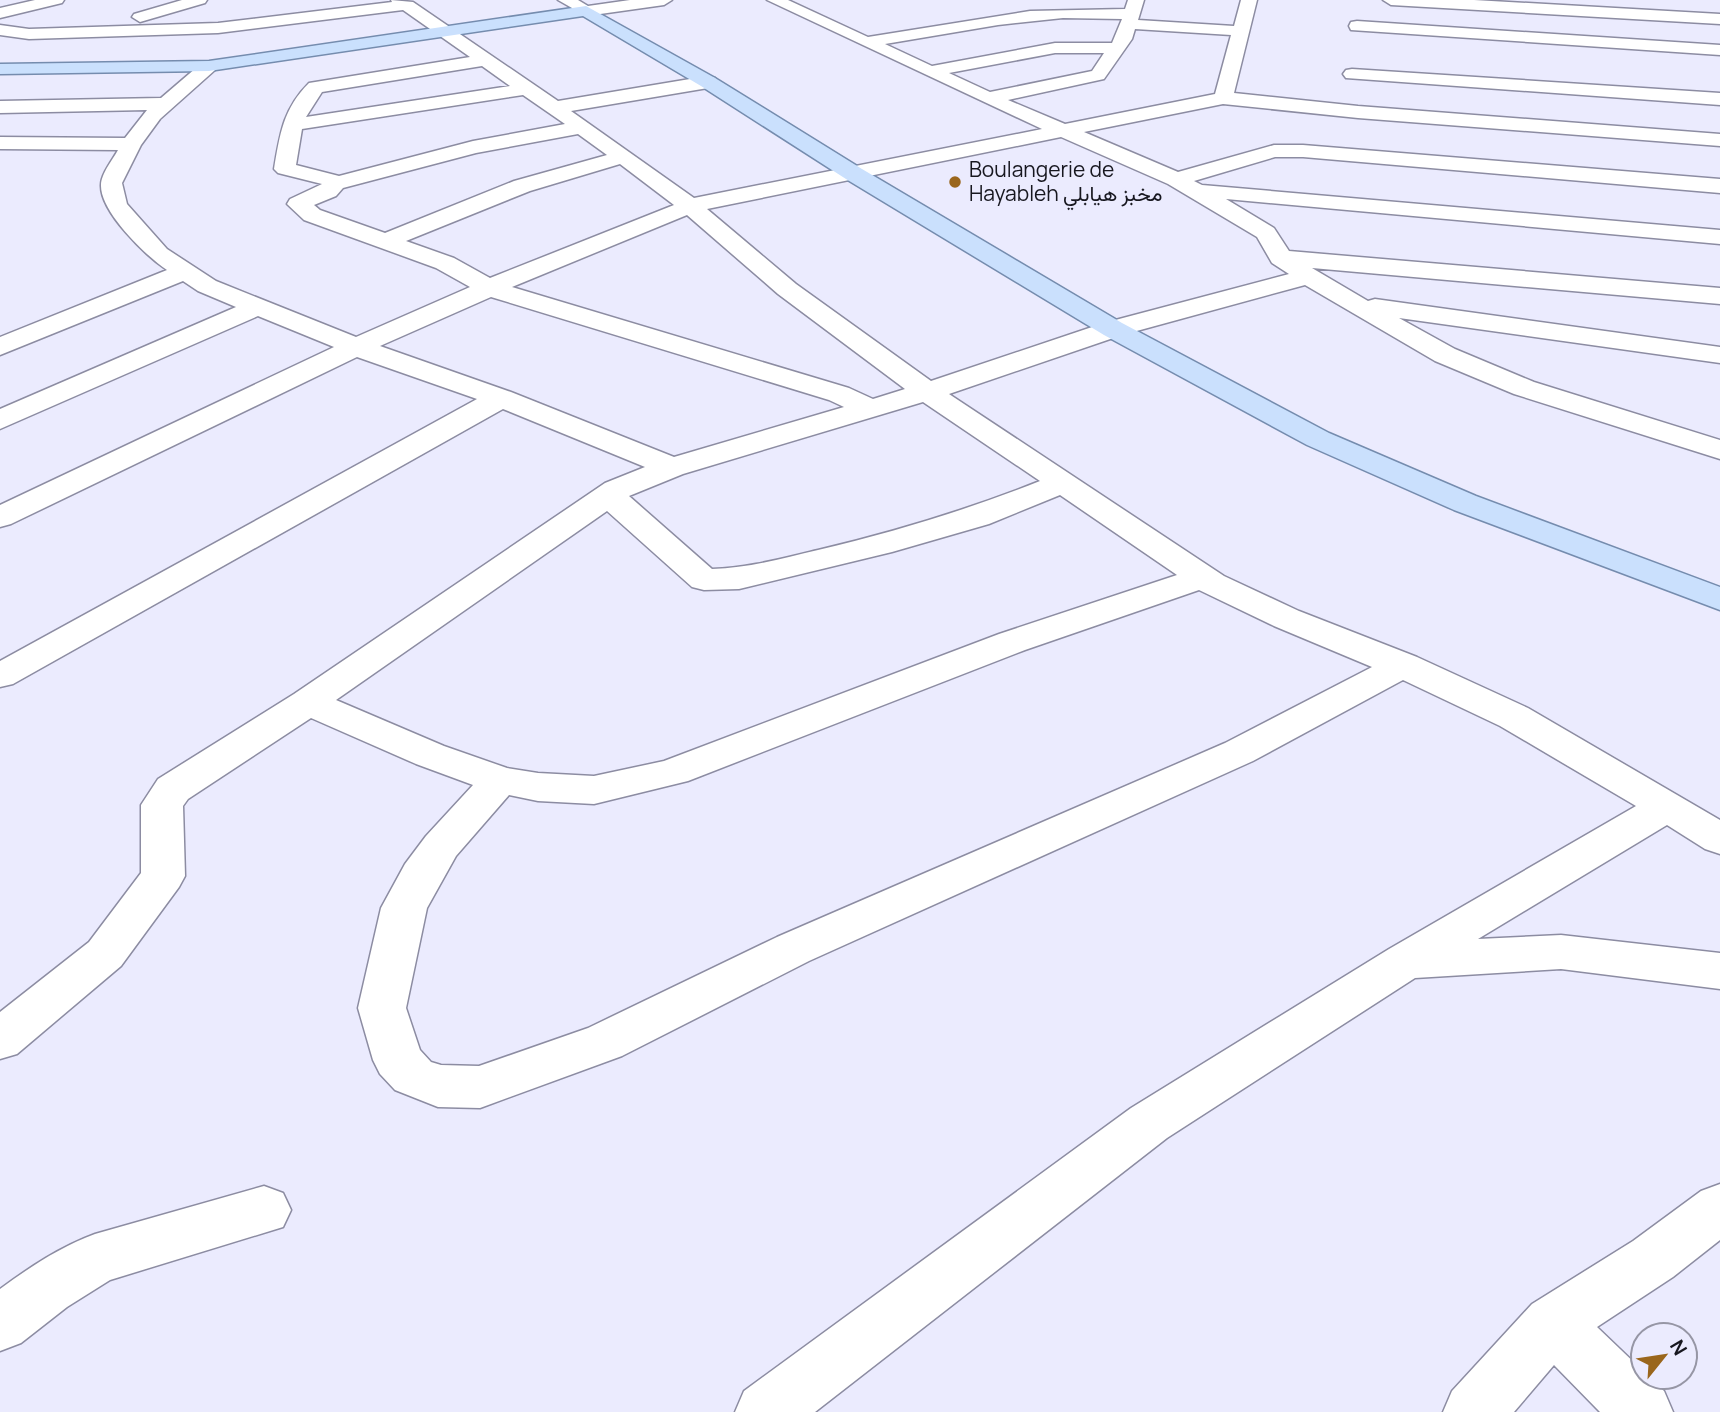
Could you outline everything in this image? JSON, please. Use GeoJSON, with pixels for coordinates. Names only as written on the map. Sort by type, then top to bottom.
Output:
{"type":"FeatureCollection","features":[{"type":"Feature","properties":{"kind":"main road"},"geometry":{"type":"LineString","coordinates":[[0,69],[209,66],[445,32],[576,6],[708,82],[854,174],[1114,329],[1318,439],[1465,503],[1720,599]]}},
{"type":"Feature","properties":{"kind":"street"},"geometry":{"type":"LineString","coordinates":[[0,13],[54,0]]}},
{"type":"Feature","properties":{"kind":"street"},"geometry":{"type":"LineString","coordinates":[[106,32],[123,22],[199,0]]}},
{"type":"Feature","properties":{"kind":"street"},"geometry":{"type":"LineString","coordinates":[[576,6],[664,0]]}},
{"type":"Feature","properties":{"kind":"street"},"geometry":{"type":"LineString","coordinates":[[775,0],[1186,185],[1266,233],[1282,258],[1308,276],[1351,304],[1445,355],[1524,388],[1720,450]]}},
{"type":"Feature","properties":{"kind":"street"},"geometry":{"type":"LineString","coordinates":[[1017,0],[1049,13]]}},
{"type":"Feature","properties":{"kind":"street"},"geometry":{"type":"LineString","coordinates":[[1223,98],[1249,0]]}},
{"type":"Feature","properties":{"kind":"street"},"geometry":{"type":"LineString","coordinates":[[1391,0],[1720,19]]}},
{"type":"Feature","properties":{"kind":"street"},"geometry":{"type":"LineString","coordinates":[[0,30],[29,33],[218,28],[403,2],[690,206],[787,289],[927,392],[1204,577],[1282,618],[1404,665],[1515,718],[1720,839]]}},
{"type":"Feature","properties":{"kind":"street"},"geometry":{"type":"LineString","coordinates":[[867,42],[1049,13],[1091,11],[1130,13],[1240,31]]}},
{"type":"Feature","properties":{"kind":"street"},"geometry":{"type":"LineString","coordinates":[[988,98],[1098,75],[1123,39],[1130,13]]}},
{"type":"Feature","properties":{"kind":"street"},"geometry":{"type":"LineString","coordinates":[[1637,15],[1651,45]]}},
{"type":"Feature","properties":{"kind":"street"},"geometry":{"type":"LineString","coordinates":[[1360,156],[1358,112],[1352,75],[1359,19],[1459,33],[1720,50]]}},
{"type":"Feature","properties":{"kind":"street"},"geometry":{"type":"LineString","coordinates":[[1459,33],[1495,83]]}},
{"type":"Feature","properties":{"kind":"street"},"geometry":{"type":"LineString","coordinates":[[933,71],[1055,48],[1117,48]]}},
{"type":"Feature","properties":{"kind":"street"},"geometry":{"type":"LineString","coordinates":[[1697,48],[1705,66]]}},
{"type":"Feature","properties":{"kind":"street"},"geometry":{"type":"LineString","coordinates":[[336,183],[326,176],[301,174],[285,169],[291,125],[316,87],[485,60]]}},
{"type":"Feature","properties":{"kind":"street"},"geometry":{"type":"LineString","coordinates":[[209,66],[165,104],[131,144],[111,183],[116,205],[159,254],[207,286],[356,347],[501,398],[672,467]]}},
{"type":"Feature","properties":{"kind":"street"},"geometry":{"type":"LineString","coordinates":[[1352,75],[1690,96],[1718,92]]}},
{"type":"Feature","properties":{"kind":"street"},"geometry":{"type":"LineString","coordinates":[[552,108],[708,82]]}},
{"type":"Feature","properties":{"kind":"street"},"geometry":{"type":"LineString","coordinates":[[291,125],[524,89]]}},
{"type":"Feature","properties":{"kind":"street"},"geometry":{"type":"LineString","coordinates":[[1690,96],[1716,140]]}},
{"type":"Feature","properties":{"kind":"street"},"geometry":{"type":"LineString","coordinates":[[0,517],[356,347],[489,288],[690,206],[1223,98],[1358,112],[1716,140]]}},
{"type":"Feature","properties":{"kind":"street"},"geometry":{"type":"LineString","coordinates":[[0,107],[165,104]]}},
{"type":"Feature","properties":{"kind":"street"},"geometry":{"type":"LineString","coordinates":[[418,105],[473,147]]}},
{"type":"Feature","properties":{"kind":"street"},"geometry":{"type":"LineString","coordinates":[[582,127],[473,147],[362,179],[336,183],[328,191],[298,204],[312,215],[445,263],[489,288],[839,394],[870,408]]}},
{"type":"Feature","properties":{"kind":"street"},"geometry":{"type":"LineString","coordinates":[[1282,258],[1469,244],[1718,242],[1689,184],[1671,136]]}},
{"type":"Feature","properties":{"kind":"street"},"geometry":{"type":"LineString","coordinates":[[0,143],[131,144]]}},
{"type":"Feature","properties":{"kind":"street"},"geometry":{"type":"LineString","coordinates":[[1186,185],[1274,150],[1720,186]]}},
{"type":"Feature","properties":{"kind":"street"},"geometry":{"type":"LineString","coordinates":[[386,241],[522,186],[623,157]]}},
{"type":"Feature","properties":{"kind":"street"},"geometry":{"type":"LineString","coordinates":[[1186,185],[1720,296]]}},
{"type":"Feature","properties":{"kind":"street"},"geometry":{"type":"LineString","coordinates":[[5,340],[185,272]]}},
{"type":"Feature","properties":{"kind":"street"},"geometry":{"type":"LineString","coordinates":[[0,1041],[105,954],[163,876],[165,838],[162,805],[173,789],[308,702],[616,490],[672,467],[927,392],[1114,329],[1308,276]]}},
{"type":"Feature","properties":{"kind":"street"},"geometry":{"type":"LineString","coordinates":[[1351,304],[1720,355]]}},
{"type":"Feature","properties":{"kind":"street"},"geometry":{"type":"LineString","coordinates":[[0,420],[258,307]]}},
{"type":"Feature","properties":{"kind":"street"},"geometry":{"type":"LineString","coordinates":[[0,676],[501,398]]}},
{"type":"Feature","properties":{"kind":"street"},"geometry":{"type":"LineString","coordinates":[[610,496],[704,580],[739,579],[880,545],[978,517],[1061,484]]}},
{"type":"Feature","properties":{"kind":"street"},"geometry":{"type":"LineString","coordinates":[[308,702],[430,755],[500,779],[538,787],[594,790],[674,772],[1012,642],[1204,577]]}},
{"type":"Feature","properties":{"kind":"street"},"geometry":{"type":"LineString","coordinates":[[500,779],[441,846],[421,874],[404,908],[382,1008],[398,1060],[413,1076],[438,1086],[480,1087],[605,1042],[793,949],[1239,752],[1404,665]]}},
{"type":"Feature","properties":{"kind":"street"},"geometry":{"type":"LineString","coordinates":[[766,1412],[1149,1123],[1406,961],[1666,807]]}},
{"type":"Feature","properties":{"kind":"street"},"geometry":{"type":"LineString","coordinates":[[1406,961],[1561,952],[1720,971]]}},
{"type":"Feature","properties":{"kind":"street"},"geometry":{"type":"LineString","coordinates":[[1475,1412],[1553,1323],[1653,1259],[1720,1208]]}},
{"type":"Feature","properties":{"kind":"street"},"geometry":{"type":"LineString","coordinates":[[0,1324],[47,1288],[95,1259],[264,1210]]}},
{"type":"Feature","properties":{"kind":"street"},"geometry":{"type":"LineString","coordinates":[[1553,1323],[1642,1412]]}},
{"type":"Feature","properties":{"kind":"place","name":"Boulangerie de Hayableh مخبز هيابلي"},"geometry":{"type":"Point","coordinates":[955,182]}}]}
